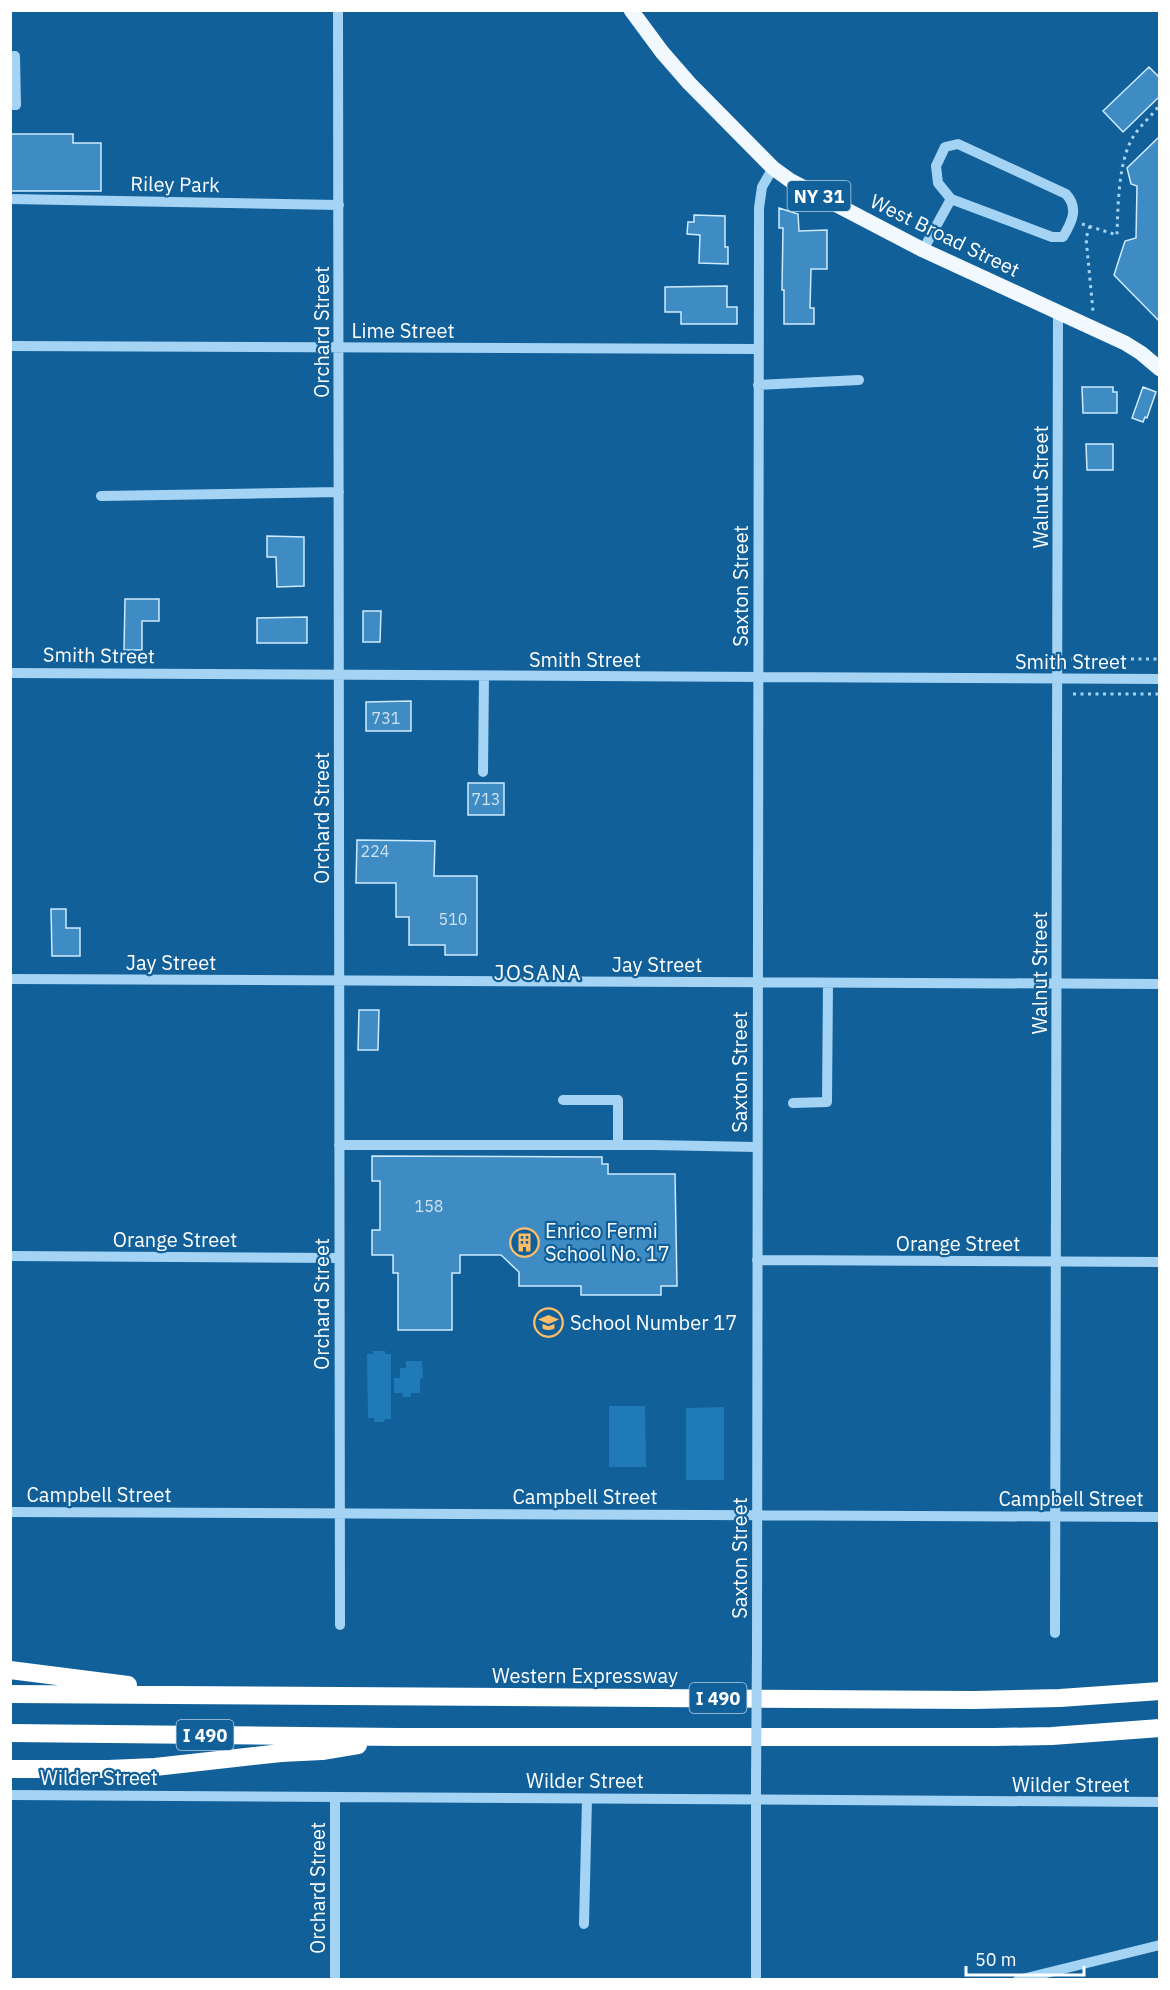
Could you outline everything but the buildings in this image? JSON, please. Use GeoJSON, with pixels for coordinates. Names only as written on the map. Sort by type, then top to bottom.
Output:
{"type":"FeatureCollection","features":[{"type":"Feature","properties":{"kind":"highway"},"geometry":{"type":"LineString","coordinates":[[10,1670],[163,1688],[276,1696]]}},
{"type":"Feature","properties":{"kind":"highway","name":"Western Expressway"},"geometry":{"type":"LineString","coordinates":[[10,1694],[984,1700],[1070,1698],[1160,1691]]}},
{"type":"Feature","properties":{"kind":"highway","name":"I 490"},"geometry":{"type":"LineString","coordinates":[[10,1733],[399,1737],[1052,1736],[1160,1728]]}},
{"type":"Feature","properties":{"kind":"highway"},"geometry":{"type":"LineString","coordinates":[[1052,1736],[1160,1733]]}},
{"type":"Feature","properties":{"kind":"highway"},"geometry":{"type":"LineString","coordinates":[[10,1769],[155,1767],[281,1753],[322,1751],[399,1737]]}},
{"type":"Feature","properties":{"kind":"main road","name":"West Broad Street"},"geometry":{"type":"LineString","coordinates":[[631,10],[662,52],[773,168],[826,200],[923,250],[1125,343],[1160,369]]}},
{"type":"Feature","properties":{"kind":"street","name":"Orchard Street"},"geometry":{"type":"LineString","coordinates":[[338,10],[340,1625]]}},
{"type":"Feature","properties":{"kind":"street"},"geometry":{"type":"LineString","coordinates":[[10,56],[15,56],[16,105],[10,105]]}},
{"type":"Feature","properties":{"kind":"street"},"geometry":{"type":"LineString","coordinates":[[958,144],[1066,194],[1072,200],[1074,211],[1072,223],[1064,237],[1052,237],[951,199],[938,183],[936,166],[945,147],[958,144]]}},
{"type":"Feature","properties":{"kind":"street","name":"Saxton Street"},"geometry":{"type":"LineString","coordinates":[[756,1980],[759,208],[762,187],[773,168]]}},
{"type":"Feature","properties":{"kind":"street","name":"Riley Park"},"geometry":{"type":"LineString","coordinates":[[10,199],[339,205]]}},
{"type":"Feature","properties":{"kind":"street"},"geometry":{"type":"LineString","coordinates":[[923,250],[951,199]]}},
{"type":"Feature","properties":{"kind":"street","name":"Walnut Street"},"geometry":{"type":"LineString","coordinates":[[1055,1633],[1058,312]]}},
{"type":"Feature","properties":{"kind":"street","name":"Lime Street"},"geometry":{"type":"LineString","coordinates":[[10,346],[758,349]]}},
{"type":"Feature","properties":{"kind":"street"},"geometry":{"type":"LineString","coordinates":[[758,385],[859,380]]}},
{"type":"Feature","properties":{"kind":"street"},"geometry":{"type":"LineString","coordinates":[[101,496],[339,492]]}},
{"type":"Feature","properties":{"kind":"street","name":"Smith Street"},"geometry":{"type":"LineString","coordinates":[[10,672],[339,676],[1160,679]]}},
{"type":"Feature","properties":{"kind":"street"},"geometry":{"type":"LineString","coordinates":[[483,772],[484,676]]}},
{"type":"Feature","properties":{"kind":"street","name":"Jay Street"},"geometry":{"type":"LineString","coordinates":[[10,979],[1160,984]]}},
{"type":"Feature","properties":{"kind":"street"},"geometry":{"type":"LineString","coordinates":[[793,1103],[827,1102],[828,983]]}},
{"type":"Feature","properties":{"kind":"street"},"geometry":{"type":"LineString","coordinates":[[563,1100],[618,1100],[618,1145]]}},
{"type":"Feature","properties":{"kind":"street"},"geometry":{"type":"LineString","coordinates":[[339,1145],[757,1147]]}},
{"type":"Feature","properties":{"kind":"street","name":"Orange Street"},"geometry":{"type":"LineString","coordinates":[[10,1256],[339,1258]]}},
{"type":"Feature","properties":{"kind":"street","name":"Orange Street"},"geometry":{"type":"LineString","coordinates":[[757,1260],[1160,1262]]}},
{"type":"Feature","properties":{"kind":"street","name":"Campbell Street"},"geometry":{"type":"LineString","coordinates":[[10,1512],[1160,1517]]}},
{"type":"Feature","properties":{"kind":"street","name":"Wilder Street"},"geometry":{"type":"LineString","coordinates":[[10,1795],[1160,1802]]}},
{"type":"Feature","properties":{"kind":"street","name":"Orchard Street"},"geometry":{"type":"LineString","coordinates":[[335,1797],[335,1980]]}},
{"type":"Feature","properties":{"kind":"street"},"geometry":{"type":"LineString","coordinates":[[584,1924],[587,1798]]}},
{"type":"Feature","properties":{"kind":"street"},"geometry":{"type":"LineString","coordinates":[[1018,1980],[1160,1945]]}},
{"type":"Feature","properties":{"kind":"path"},"geometry":{"type":"LineString","coordinates":[[1079,223],[1117,235],[1118,200],[1123,165],[1134,136],[1160,105]]}},
{"type":"Feature","properties":{"kind":"path"},"geometry":{"type":"LineString","coordinates":[[1089,226],[1086,238],[1094,329]]}},
{"type":"Feature","properties":{"kind":"path"},"geometry":{"type":"LineString","coordinates":[[1071,659],[1160,659]]}},
{"type":"Feature","properties":{"kind":"path"},"geometry":{"type":"LineString","coordinates":[[1073,694],[1160,694]]}},
{"type":"Feature","properties":{"kind":"shaded area"},"geometry":{"type":"Polygon","coordinates":[[[373,1351],[385,1351],[385,1354],[391,1354],[391,1419],[385,1419],[384,1422],[374,1422],[374,1418],[368,1418],[367,1354],[373,1354],[373,1351]]]}},
{"type":"Feature","properties":{"kind":"shaded area"},"geometry":{"type":"Polygon","coordinates":[[[406,1361],[422,1361],[423,1378],[420,1379],[420,1393],[411,1393],[411,1397],[403,1397],[402,1393],[394,1393],[394,1378],[400,1378],[400,1368],[406,1368],[406,1361]]]}},
{"type":"Feature","properties":{"kind":"shaded area"},"geometry":{"type":"Polygon","coordinates":[[[609,1406],[645,1406],[646,1467],[609,1467],[609,1406]]]}},
{"type":"Feature","properties":{"kind":"shaded area"},"geometry":{"type":"Polygon","coordinates":[[[724,1407],[724,1480],[686,1480],[686,1408],[724,1407]]]}},
{"type":"Feature","properties":{"kind":"place","name":"Enrico Fermi School No. 17"},"geometry":{"type":"Point","coordinates":[524,1242]}},
{"type":"Feature","properties":{"kind":"place","name":"School Number 17"},"geometry":{"type":"Point","coordinates":[549,1322]}},
{"type":"Feature","properties":{"kind":"district","name":"JOSANA"},"geometry":{"type":"Point","coordinates":[538,972]}}]}
